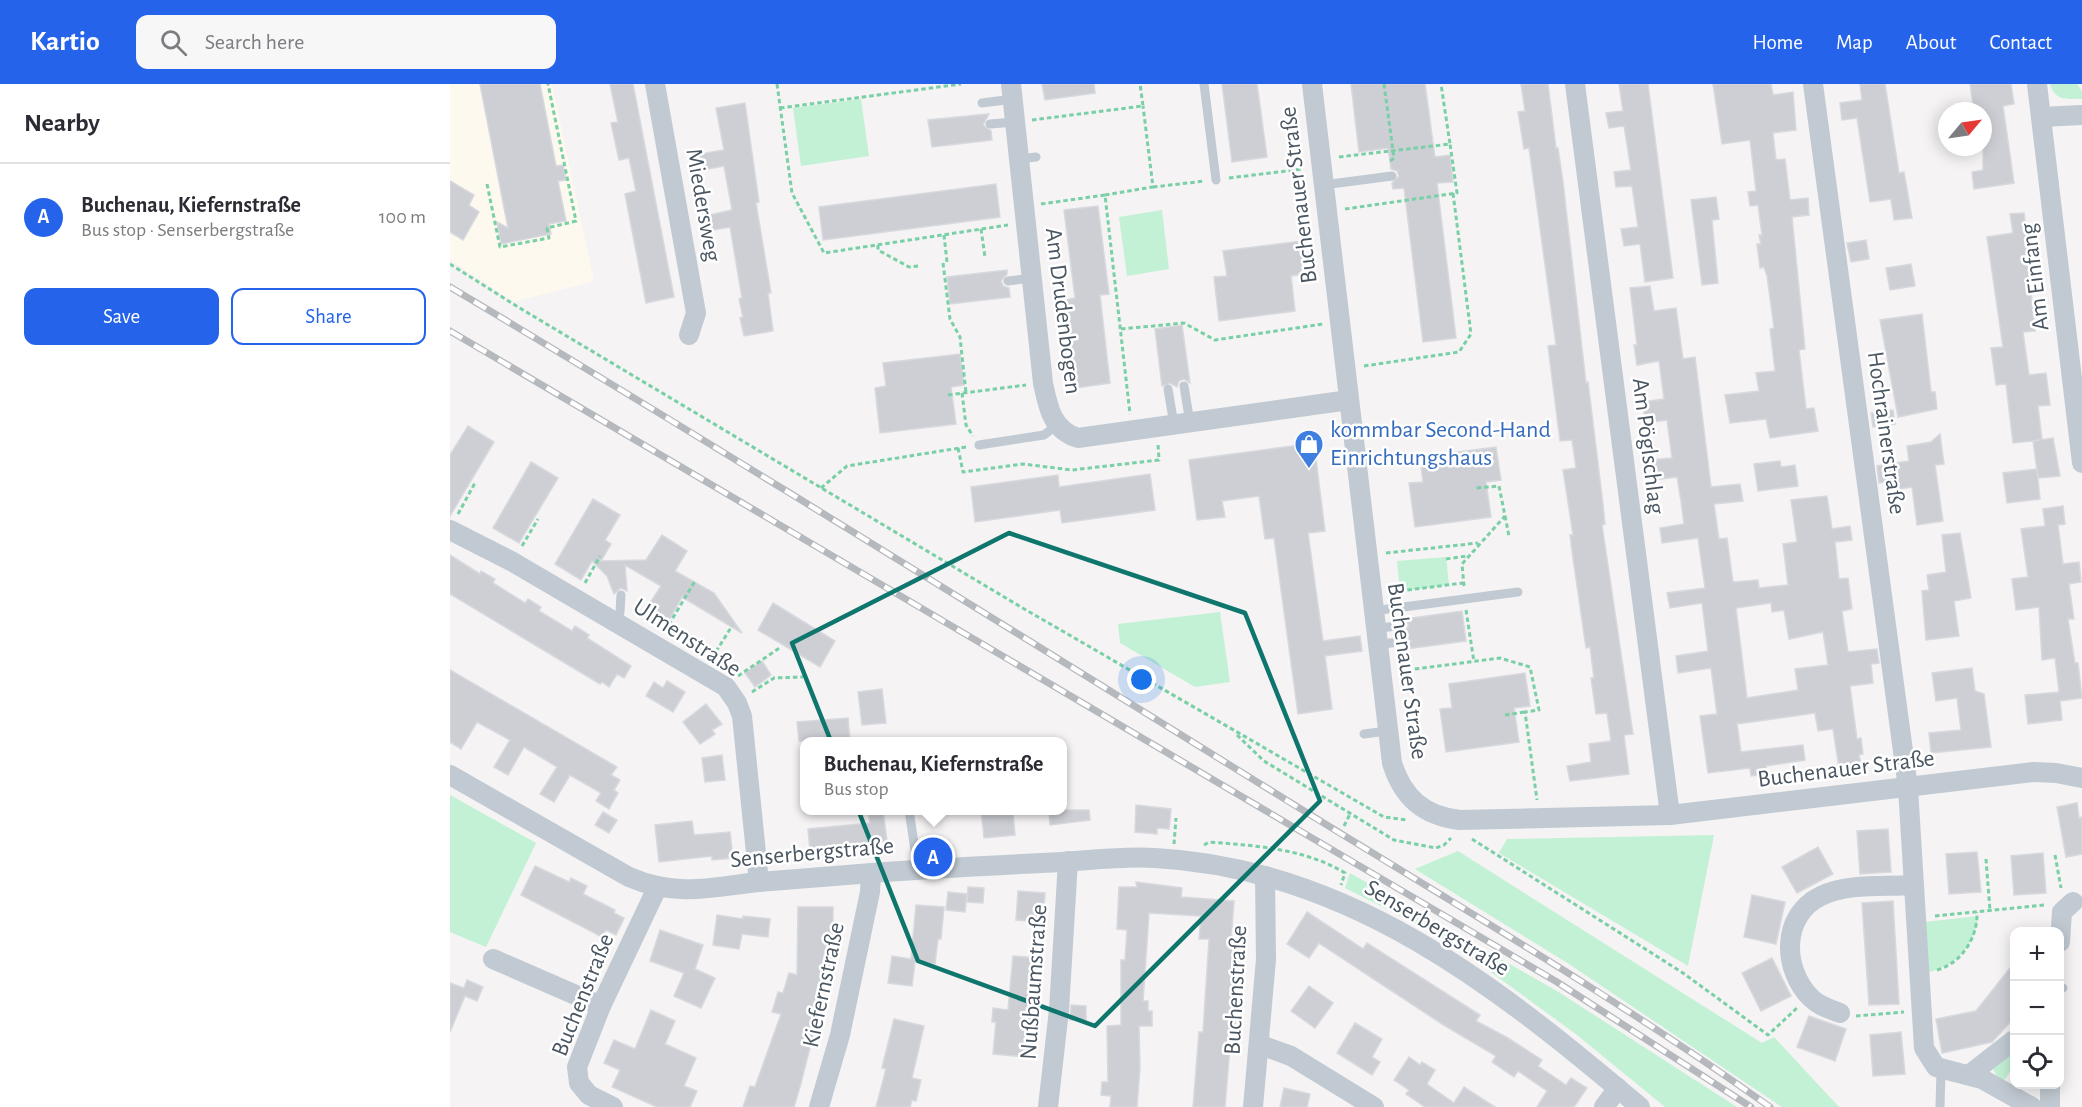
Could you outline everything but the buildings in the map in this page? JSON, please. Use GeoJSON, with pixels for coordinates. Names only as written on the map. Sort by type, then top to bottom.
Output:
{"type":"FeatureCollection","features":[{"type":"Feature","properties":{"kind":"street","name":"Miedersweg"},"geometry":{"type":"LineString","coordinates":[[655,84],[696,313],[689,335]]}},
{"type":"Feature","properties":{"kind":"street","name":"Buchenauer Straße"},"geometry":{"type":"LineString","coordinates":[[1312,84],[1387,731],[1397,780],[1406,793],[1427,812],[1457,824],[1539,817],[1670,815],[2034,772],[2056,772],[2082,778]]}},
{"type":"Feature","properties":{"kind":"street","name":"Am Pöglschlag"},"geometry":{"type":"LineString","coordinates":[[1575,84],[1670,815]]}},
{"type":"Feature","properties":{"kind":"street","name":"Hochrainerstraße"},"geometry":{"type":"LineString","coordinates":[[1813,84],[1908,788],[1912,885],[1924,1048],[1930,1062],[1941,1070]]}},
{"type":"Feature","properties":{"kind":"street","name":"Am Einfang"},"geometry":{"type":"LineString","coordinates":[[2037,84],[2074,312],[2082,464]]}},
{"type":"Feature","properties":{"kind":"street","name":"Am Drudenbogen"},"geometry":{"type":"LineString","coordinates":[[1012,91],[1015,122],[1028,158],[1025,215],[1043,383],[1047,405],[1057,425],[1065,434],[1078,438],[1349,400]]}},
{"type":"Feature","properties":{"kind":"street"},"geometry":{"type":"LineString","coordinates":[[2042,117],[2082,115]]}},
{"type":"Feature","properties":{"kind":"street","name":"Ulmenstraße"},"geometry":{"type":"LineString","coordinates":[[453,524],[513,562],[726,687],[737,703],[742,716],[759,882]]}},
{"type":"Feature","properties":{"kind":"street","name":"Senserbergstraße"},"geometry":{"type":"LineString","coordinates":[[450,774],[629,877],[657,888],[695,890],[759,882],[871,873],[1187,855],[1265,876],[1335,898],[1406,934],[1450,960],[1496,992],[1640,1107]]}},
{"type":"Feature","properties":{"kind":"street","name":"Nußbaumstraße"},"geometry":{"type":"LineString","coordinates":[[1048,1107],[1059,1010],[1068,861]]}},
{"type":"Feature","properties":{"kind":"street","name":"Kiefernstraße"},"geometry":{"type":"LineString","coordinates":[[819,1107],[850,991],[870,892],[871,873]]}},
{"type":"Feature","properties":{"kind":"street","name":"Buchenstraße"},"geometry":{"type":"LineString","coordinates":[[1253,1107],[1261,1045],[1266,959],[1265,876]]}},
{"type":"Feature","properties":{"kind":"street"},"geometry":{"type":"LineString","coordinates":[[1840,1013],[1822,1006],[1809,996],[1792,964],[1789,951],[1794,924],[1802,908],[1833,891],[1912,885]]}},
{"type":"Feature","properties":{"kind":"street","name":"Buchenstraße"},"geometry":{"type":"LineString","coordinates":[[613,1107],[589,1095],[579,1083],[577,1066],[601,1006],[657,888]]}},
{"type":"Feature","properties":{"kind":"street"},"geometry":{"type":"LineString","coordinates":[[2061,927],[2062,912],[2067,904]]}},
{"type":"Feature","properties":{"kind":"street"},"geometry":{"type":"LineString","coordinates":[[493,959],[601,1006]]}},
{"type":"Feature","properties":{"kind":"street"},"geometry":{"type":"LineString","coordinates":[[1969,1075],[2010,1043]]}},
{"type":"Feature","properties":{"kind":"street"},"geometry":{"type":"LineString","coordinates":[[1261,1045],[1291,1056],[1374,1107]]}},
{"type":"Feature","properties":{"kind":"street"},"geometry":{"type":"LineString","coordinates":[[1941,1070],[1969,1075],[1997,1086],[2032,1107]]}},
{"type":"Feature","properties":{"kind":"street"},"geometry":{"type":"LineString","coordinates":[[1604,1107],[1618,1088]]}},
{"type":"Feature","properties":{"kind":"street"},"geometry":{"type":"LineString","coordinates":[[2050,1089],[2050,1107]]}},
{"type":"Feature","properties":{"kind":"lane"},"geometry":{"type":"LineString","coordinates":[[1204,84],[1216,180]]}},
{"type":"Feature","properties":{"kind":"lane"},"geometry":{"type":"LineString","coordinates":[[982,103],[1012,91]]}},
{"type":"Feature","properties":{"kind":"lane"},"geometry":{"type":"LineString","coordinates":[[990,124],[1015,122]]}},
{"type":"Feature","properties":{"kind":"lane"},"geometry":{"type":"LineString","coordinates":[[1322,170],[1392,176]]}},
{"type":"Feature","properties":{"kind":"lane"},"geometry":{"type":"LineString","coordinates":[[1008,281],[1031,278]]}},
{"type":"Feature","properties":{"kind":"lane"},"geometry":{"type":"LineString","coordinates":[[1173,425],[1184,386]]}},
{"type":"Feature","properties":{"kind":"lane"},"geometry":{"type":"LineString","coordinates":[[1168,389],[1173,425]]}},
{"type":"Feature","properties":{"kind":"lane"},"geometry":{"type":"LineString","coordinates":[[979,446],[1044,435],[1057,425]]}},
{"type":"Feature","properties":{"kind":"lane"},"geometry":{"type":"LineString","coordinates":[[1375,628],[1465,600],[1518,592]]}},
{"type":"Feature","properties":{"kind":"lane"},"geometry":{"type":"LineString","coordinates":[[616,622],[620,612],[621,596]]}},
{"type":"Feature","properties":{"kind":"lane"},"geometry":{"type":"LineString","coordinates":[[1375,628],[1402,625]]}},
{"type":"Feature","properties":{"kind":"lane"},"geometry":{"type":"LineString","coordinates":[[1375,628],[1404,641]]}},
{"type":"Feature","properties":{"kind":"lane"},"geometry":{"type":"LineString","coordinates":[[1364,734],[1387,731]]}},
{"type":"Feature","properties":{"kind":"lane"},"geometry":{"type":"LineString","coordinates":[[910,815],[918,870]]}},
{"type":"Feature","properties":{"kind":"lane"},"geometry":{"type":"LineString","coordinates":[[1940,1107],[1941,1070]]}},
{"type":"Feature","properties":{"kind":"path"},"geometry":{"type":"LineString","coordinates":[[487,184],[500,247],[549,238],[547,228],[576,221],[548,84]]}},
{"type":"Feature","properties":{"kind":"path"},"geometry":{"type":"LineString","coordinates":[[777,84],[792,193],[824,253],[981,229],[1104,195],[1153,187],[1322,170],[1393,150],[1450,144]]}},
{"type":"Feature","properties":{"kind":"path"},"geometry":{"type":"LineString","coordinates":[[780,108],[961,84]]}},
{"type":"Feature","properties":{"kind":"path"},"geometry":{"type":"LineString","coordinates":[[1140,84],[1153,187]]}},
{"type":"Feature","properties":{"kind":"path"},"geometry":{"type":"LineString","coordinates":[[1384,84],[1393,150]]}},
{"type":"Feature","properties":{"kind":"path"},"geometry":{"type":"LineString","coordinates":[[1327,212],[1457,193],[1441,84]]}},
{"type":"Feature","properties":{"kind":"path"},"geometry":{"type":"LineString","coordinates":[[1015,122],[1143,106]]}},
{"type":"Feature","properties":{"kind":"path"},"geometry":{"type":"LineString","coordinates":[[1345,369],[1459,352],[1471,334],[1453,193]]}},
{"type":"Feature","properties":{"kind":"path"},"geometry":{"type":"LineString","coordinates":[[1104,195],[1131,431]]}},
{"type":"Feature","properties":{"kind":"path"},"geometry":{"type":"LineString","coordinates":[[981,229],[985,257]]}},
{"type":"Feature","properties":{"kind":"path"},"geometry":{"type":"LineString","coordinates":[[821,488],[847,466],[979,446],[966,425],[960,337],[950,319],[944,235]]}},
{"type":"Feature","properties":{"kind":"path"},"geometry":{"type":"LineString","coordinates":[[878,245],[878,250],[909,267],[918,266]]}},
{"type":"Feature","properties":{"kind":"path"},"geometry":{"type":"LineString","coordinates":[[450,264],[821,488],[1233,731],[1384,817],[1417,820],[1427,812]]}},
{"type":"Feature","properties":{"kind":"path"},"geometry":{"type":"LineString","coordinates":[[1121,330],[1184,323],[1215,340],[1340,322]]}},
{"type":"Feature","properties":{"kind":"path"},"geometry":{"type":"LineString","coordinates":[[948,395],[1043,383]]}},
{"type":"Feature","properties":{"kind":"path"},"geometry":{"type":"LineString","coordinates":[[958,448],[963,472],[1023,464],[1072,470],[1160,460],[1173,425]]}},
{"type":"Feature","properties":{"kind":"path"},"geometry":{"type":"LineString","coordinates":[[453,524],[476,481]]}},
{"type":"Feature","properties":{"kind":"path"},"geometry":{"type":"LineString","coordinates":[[1476,488],[1499,486],[1509,536]]}},
{"type":"Feature","properties":{"kind":"path"},"geometry":{"type":"LineString","coordinates":[[1474,662],[1462,564],[1504,516]]}},
{"type":"Feature","properties":{"kind":"path"},"geometry":{"type":"LineString","coordinates":[[513,562],[538,519]]}},
{"type":"Feature","properties":{"kind":"path"},"geometry":{"type":"LineString","coordinates":[[1367,555],[1480,543]]}},
{"type":"Feature","properties":{"kind":"path"},"geometry":{"type":"LineString","coordinates":[[576,598],[600,556]]}},
{"type":"Feature","properties":{"kind":"path"},"geometry":{"type":"LineString","coordinates":[[1446,559],[1469,556]]}},
{"type":"Feature","properties":{"kind":"path"},"geometry":{"type":"LineString","coordinates":[[669,625],[695,581]]}},
{"type":"Feature","properties":{"kind":"path"},"geometry":{"type":"LineString","coordinates":[[1400,591],[1464,583]]}},
{"type":"Feature","properties":{"kind":"path"},"geometry":{"type":"LineString","coordinates":[[709,664],[732,626]]}},
{"type":"Feature","properties":{"kind":"path"},"geometry":{"type":"LineString","coordinates":[[733,679],[781,647]]}},
{"type":"Feature","properties":{"kind":"path"},"geometry":{"type":"LineString","coordinates":[[1381,673],[1500,658],[1530,667]]}},
{"type":"Feature","properties":{"kind":"path"},"geometry":{"type":"LineString","coordinates":[[1505,715],[1539,710],[1529,661]]}},
{"type":"Feature","properties":{"kind":"path"},"geometry":{"type":"LineString","coordinates":[[748,695],[774,678],[803,677]]}},
{"type":"Feature","properties":{"kind":"path"},"geometry":{"type":"LineString","coordinates":[[1525,712],[1539,817]]}},
{"type":"Feature","properties":{"kind":"path"},"geometry":{"type":"LineString","coordinates":[[1233,731],[1264,761],[1394,840],[1425,848],[1444,845],[1457,824],[1683,973],[1768,1035],[1809,996]]}},
{"type":"Feature","properties":{"kind":"path"},"geometry":{"type":"LineString","coordinates":[[1344,826],[1350,814]]}},
{"type":"Feature","properties":{"kind":"path"},"geometry":{"type":"LineString","coordinates":[[1176,818],[1187,855],[1209,842],[1283,849],[1325,859],[1343,872]]}},
{"type":"Feature","properties":{"kind":"path"},"geometry":{"type":"LineString","coordinates":[[1915,919],[2067,904],[2055,855]]}},
{"type":"Feature","properties":{"kind":"path"},"geometry":{"type":"LineString","coordinates":[[1986,859],[1990,911]]}},
{"type":"Feature","properties":{"kind":"path"},"geometry":{"type":"LineString","coordinates":[[1936,970],[1948,966],[1962,955],[1974,934],[1977,912]]}},
{"type":"Feature","properties":{"kind":"path"},"geometry":{"type":"LineString","coordinates":[[1840,1013],[1853,1016],[1909,1012]]}},
{"type":"Feature","properties":{"kind":"highlighted area"},"geometry":{"type":"Polygon","coordinates":[[[1009,533],[1245,613],[1320,801],[1095,1026],[918,961],[792,643],[1009,533]]]}},
{"type":"Feature","properties":{"kind":"shaded area"},"geometry":{"type":"Polygon","coordinates":[[[450,84],[552,84],[594,281],[514,302],[450,260],[450,84]]]}},
{"type":"Feature","properties":{"kind":"green space"},"geometry":{"type":"Polygon","coordinates":[[[2050,84],[2077,84],[2082,91],[2082,99],[2062,98],[2055,94],[2050,84]]]}},
{"type":"Feature","properties":{"kind":"green space"},"geometry":{"type":"Polygon","coordinates":[[[861,99],[869,156],[801,166],[793,108],[861,99]]]}},
{"type":"Feature","properties":{"kind":"green space"},"geometry":{"type":"Polygon","coordinates":[[[1162,210],[1169,269],[1127,276],[1119,217],[1162,210]]]}},
{"type":"Feature","properties":{"kind":"green space"},"geometry":{"type":"Polygon","coordinates":[[[1446,557],[1449,585],[1400,591],[1397,561],[1446,557]]]}},
{"type":"Feature","properties":{"kind":"green space"},"geometry":{"type":"Polygon","coordinates":[[[1220,612],[1230,682],[1195,687],[1120,643],[1118,624],[1220,612]]]}},
{"type":"Feature","properties":{"kind":"green space"},"geometry":{"type":"Polygon","coordinates":[[[450,795],[536,843],[486,947],[450,932],[450,795]]]}},
{"type":"Feature","properties":{"kind":"green space"},"geometry":{"type":"Polygon","coordinates":[[[1714,835],[1688,966],[1499,853],[1507,839],[1714,835]]]}},
{"type":"Feature","properties":{"kind":"green space"},"geometry":{"type":"Polygon","coordinates":[[[1458,851],[1762,1043],[1774,1037],[1839,1107],[1782,1107],[1569,964],[1415,869],[1458,851]]]}},
{"type":"Feature","properties":{"kind":"green space"},"geometry":{"type":"Polygon","coordinates":[[[1350,873],[1557,991],[1737,1107],[1665,1107],[1577,1035],[1469,956],[1428,930],[1345,888],[1350,873]]]}},
{"type":"Feature","properties":{"kind":"green space"},"geometry":{"type":"Polygon","coordinates":[[[1978,916],[1973,936],[1963,952],[1948,964],[1929,972],[1925,922],[1978,916]]]}},
{"type":"Feature","properties":{"kind":"green space"},"geometry":{"type":"Polygon","coordinates":[[[2010,1051],[2010,1072],[2004,1081],[1996,1075],[1992,1067],[2010,1051]]]}},
{"type":"Feature","properties":{"kind":"railway"},"geometry":{"type":"LineString","coordinates":[[450,287],[756,472],[1519,942],[1646,1023],[1770,1107]]}},
{"type":"Feature","properties":{"kind":"railway"},"geometry":{"type":"LineString","coordinates":[[450,331],[1557,982],[1751,1107]]}},
{"type":"Feature","properties":{"kind":"place","name":"kommbar Second-Hand Einrichtungshaus"},"geometry":{"type":"Point","coordinates":[1309,470]}},
{"type":"Feature","properties":{"kind":"place","name":"Buchenau, Kiefernstraße"},"geometry":{"type":"Point","coordinates":[933,857]}}]}
